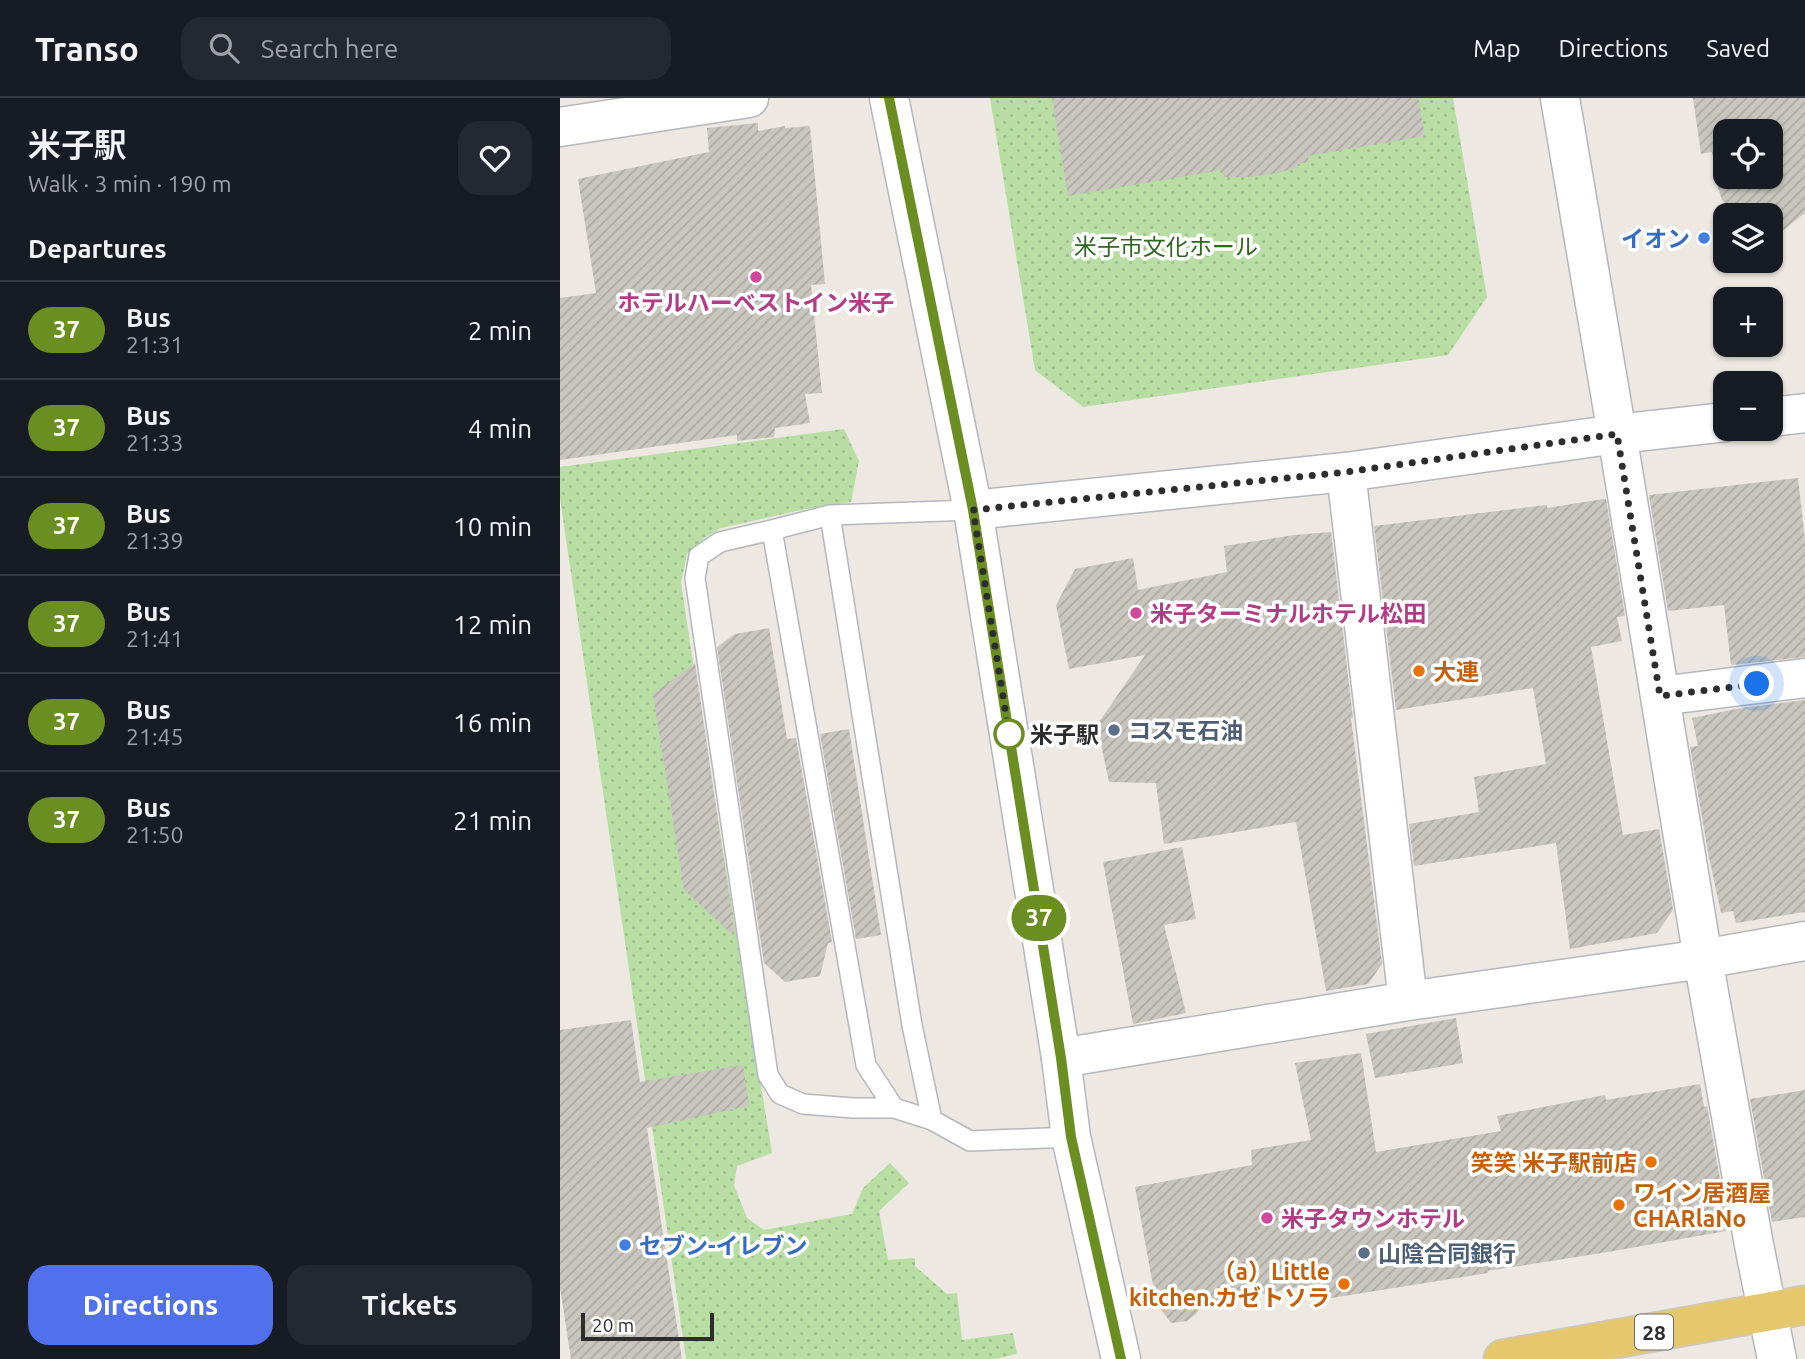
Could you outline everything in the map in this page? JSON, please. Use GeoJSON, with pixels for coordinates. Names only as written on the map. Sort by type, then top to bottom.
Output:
{"type":"FeatureCollection","features":[{"type":"Feature","properties":{"kind":"main road","name":"28"},"geometry":{"type":"LineString","coordinates":[[1503,1359],[1805,1305]]}},
{"type":"Feature","properties":{"kind":"street"},"geometry":{"type":"LineString","coordinates":[[560,127],[749,98]]}},
{"type":"Feature","properties":{"kind":"street"},"geometry":{"type":"LineString","coordinates":[[889,98],[973,510],[1061,1058],[1071,1137],[1121,1359]]}},
{"type":"Feature","properties":{"kind":"street"},"geometry":{"type":"LineString","coordinates":[[1560,98],[1703,959],[1777,1359]]}},
{"type":"Feature","properties":{"kind":"street"},"geometry":{"type":"LineString","coordinates":[[1783,416],[1805,413]]}},
{"type":"Feature","properties":{"kind":"street"},"geometry":{"type":"LineString","coordinates":[[973,510],[1346,472],[1617,434],[1713,423]]}},
{"type":"Feature","properties":{"kind":"street"},"geometry":{"type":"LineString","coordinates":[[1346,472],[1408,1001]]}},
{"type":"Feature","properties":{"kind":"street"},"geometry":{"type":"LineString","coordinates":[[1660,696],[1805,678]]}},
{"type":"Feature","properties":{"kind":"street"},"geometry":{"type":"LineString","coordinates":[[1061,1058],[1408,1001],[1703,959],[1805,941]]}},
{"type":"Feature","properties":{"kind":"lane"},"geometry":{"type":"LineString","coordinates":[[973,510],[830,514],[720,541],[699,556],[695,578],[768,1075],[780,1094],[803,1104],[894,1108],[932,1120],[970,1141],[1071,1137]]}},
{"type":"Feature","properties":{"kind":"lane"},"geometry":{"type":"LineString","coordinates":[[830,514],[912,1025],[932,1120]]}},
{"type":"Feature","properties":{"kind":"lane"},"geometry":{"type":"LineString","coordinates":[[772,530],[866,1065],[894,1108]]}},
{"type":"Feature","properties":{"kind":"green space","name":"米子市文化ホール"},"geometry":{"type":"Polygon","coordinates":[[[990,98],[1453,98],[1487,297],[1448,355],[1083,407],[1035,370],[990,98]]]}},
{"type":"Feature","properties":{"kind":"green space"},"geometry":{"type":"Polygon","coordinates":[[[844,429],[859,461],[851,502],[721,528],[703,539],[687,554],[681,583],[772,1153],[737,1166],[734,1185],[747,1218],[764,1230],[852,1214],[863,1188],[890,1163],[909,1183],[879,1211],[888,1260],[915,1258],[915,1266],[947,1294],[957,1293],[962,1340],[1013,1333],[1017,1354],[995,1359],[686,1359],[560,498],[560,467],[844,429]]]}},
{"type":"Feature","properties":{"kind":"building"},"geometry":{"type":"Polygon","coordinates":[[[1052,98],[1418,98],[1425,136],[1308,156],[1309,162],[1298,164],[1298,168],[1271,174],[1223,177],[1222,170],[1068,196],[1052,98]]]}},
{"type":"Feature","properties":{"kind":"building"},"geometry":{"type":"Polygon","coordinates":[[[1693,98],[1805,98],[1805,213],[1783,230],[1783,203],[1725,203],[1718,189],[1783,189],[1783,119],[1713,119],[1713,159],[1712,152],[1701,154],[1693,98]]]}},
{"type":"Feature","properties":{"kind":"building"},"geometry":{"type":"Polygon","coordinates":[[[758,123],[758,131],[785,126],[810,126],[825,284],[811,285],[822,393],[805,394],[810,423],[775,428],[774,437],[737,441],[737,435],[560,460],[560,298],[596,293],[578,179],[709,152],[707,128],[758,123]]]}},
{"type":"Feature","properties":{"kind":"building"},"geometry":{"type":"Polygon","coordinates":[[[1798,478],[1805,540],[1805,657],[1731,665],[1724,605],[1668,611],[1649,495],[1798,478]]]}},
{"type":"Feature","properties":{"kind":"building"},"geometry":{"type":"Polygon","coordinates":[[[1606,499],[1625,616],[1617,617],[1622,641],[1591,647],[1623,835],[1659,829],[1673,910],[1657,933],[1570,949],[1556,843],[1414,866],[1409,824],[1479,812],[1474,777],[1546,764],[1533,688],[1396,710],[1374,526],[1547,505],[1547,508],[1606,499]]]}},
{"type":"Feature","properties":{"kind":"building"},"geometry":{"type":"Polygon","coordinates":[[[1331,532],[1382,964],[1368,984],[1326,991],[1296,822],[1164,844],[1156,783],[1109,782],[1097,725],[1145,655],[1069,669],[1056,605],[1075,569],[1133,558],[1138,590],[1227,572],[1224,546],[1331,532]]]}},
{"type":"Feature","properties":{"kind":"building"},"geometry":{"type":"Polygon","coordinates":[[[769,628],[787,739],[796,738],[832,942],[828,943],[820,976],[785,982],[764,963],[717,647],[735,634],[769,628]]]}},
{"type":"Feature","properties":{"kind":"building"},"geometry":{"type":"Polygon","coordinates":[[[695,663],[735,937],[684,890],[653,694],[695,663]]]}},
{"type":"Feature","properties":{"kind":"building"},"geometry":{"type":"Polygon","coordinates":[[[1805,700],[1805,912],[1736,923],[1733,911],[1721,913],[1709,858],[1690,747],[1698,746],[1692,718],[1805,700]]]}},
{"type":"Feature","properties":{"kind":"building"},"geometry":{"type":"Polygon","coordinates":[[[849,729],[881,935],[856,939],[820,734],[849,729]]]}},
{"type":"Feature","properties":{"kind":"building"},"geometry":{"type":"Polygon","coordinates":[[[1182,847],[1196,919],[1164,925],[1186,1013],[1133,1024],[1103,862],[1182,847]]]}},
{"type":"Feature","properties":{"kind":"building"},"geometry":{"type":"Polygon","coordinates":[[[1456,1018],[1463,1063],[1375,1078],[1366,1034],[1456,1018]]]}},
{"type":"Feature","properties":{"kind":"building"},"geometry":{"type":"Polygon","coordinates":[[[631,1020],[640,1082],[743,1065],[749,1106],[647,1128],[682,1359],[571,1359],[560,1288],[560,1030],[631,1020]]]}},
{"type":"Feature","properties":{"kind":"building"},"geometry":{"type":"Polygon","coordinates":[[[1361,1053],[1376,1152],[1501,1131],[1497,1116],[1605,1095],[1606,1100],[1700,1084],[1704,1107],[1707,1106],[1729,1229],[1487,1271],[1488,1273],[1325,1299],[1322,1283],[1202,1305],[1187,1321],[1171,1323],[1156,1302],[1135,1187],[1252,1165],[1251,1150],[1311,1140],[1295,1063],[1361,1053]]]}},
{"type":"Feature","properties":{"kind":"building"},"geometry":{"type":"Polygon","coordinates":[[[1805,1090],[1805,1217],[1772,1222],[1750,1099],[1805,1090]]]}},
{"type":"Feature","properties":{"kind":"bus line","name":"37"},"geometry":{"type":"LineString","coordinates":[[889,98],[973,510],[1061,1058],[1071,1137],[1121,1359]]}},
{"type":"Feature","properties":{"kind":"place","name":"イオン"},"geometry":{"type":"Point","coordinates":[1704,238]}},
{"type":"Feature","properties":{"kind":"place","name":"ホテルハーベストイン米子"},"geometry":{"type":"Point","coordinates":[756,277]}},
{"type":"Feature","properties":{"kind":"place","name":"米子ターミナルホテル松田"},"geometry":{"type":"Point","coordinates":[1136,613]}},
{"type":"Feature","properties":{"kind":"place","name":"大連"},"geometry":{"type":"Point","coordinates":[1419,671]}},
{"type":"Feature","properties":{"kind":"place","name":"コスモ石油"},"geometry":{"type":"Point","coordinates":[1114,730]}},
{"type":"Feature","properties":{"kind":"place","name":"米子駅"},"geometry":{"type":"Point","coordinates":[1009,734]}},
{"type":"Feature","properties":{"kind":"place","name":"笑笑 米子駅前店"},"geometry":{"type":"Point","coordinates":[1651,1162]}},
{"type":"Feature","properties":{"kind":"place","name":"ワイン居酒屋 CHARlaNo"},"geometry":{"type":"Point","coordinates":[1619,1205]}},
{"type":"Feature","properties":{"kind":"place","name":"米子タウンホテル"},"geometry":{"type":"Point","coordinates":[1267,1218]}},
{"type":"Feature","properties":{"kind":"place","name":"セブン-イレブン"},"geometry":{"type":"Point","coordinates":[625,1245]}},
{"type":"Feature","properties":{"kind":"place","name":"山陰合同銀行"},"geometry":{"type":"Point","coordinates":[1364,1253]}},
{"type":"Feature","properties":{"kind":"place","name":"（a）Little kitchen.カゼトソラ"},"geometry":{"type":"Point","coordinates":[1344,1284]}},
{"type":"Feature","properties":{"kind":"route"},"geometry":{"type":"LineString","coordinates":[[1009,734],[1011,746],[973,510],[1346,472],[1617,434],[1660,696],[1757,684]]}}]}
